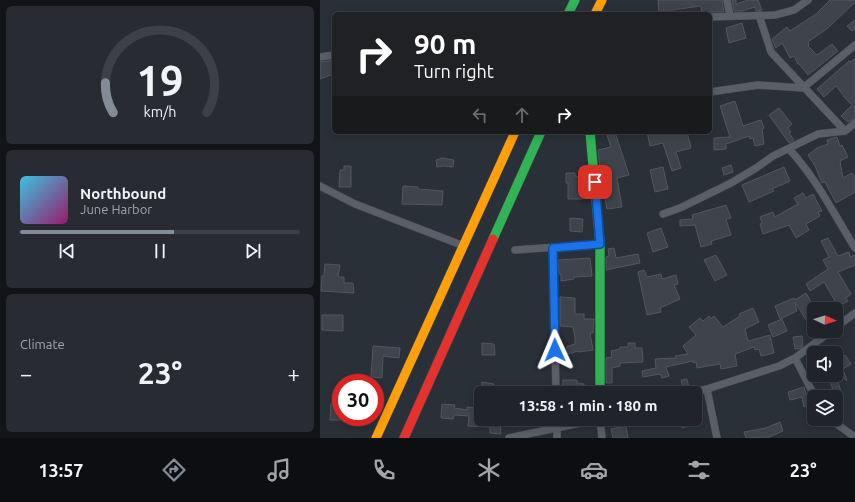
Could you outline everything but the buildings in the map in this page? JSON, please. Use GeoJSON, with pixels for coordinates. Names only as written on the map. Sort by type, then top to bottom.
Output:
{"type":"FeatureCollection","features":[{"type":"Feature","properties":{"kind":"street"},"geometry":{"type":"LineString","coordinates":[[569,12],[575,0]]}},
{"type":"Feature","properties":{"kind":"street"},"geometry":{"type":"LineString","coordinates":[[596,12],[602,0]]}},
{"type":"Feature","properties":{"kind":"street"},"geometry":{"type":"LineString","coordinates":[[726,0],[730,16]]}},
{"type":"Feature","properties":{"kind":"street"},"geometry":{"type":"LineString","coordinates":[[712,17],[776,15],[794,10],[808,0]]}},
{"type":"Feature","properties":{"kind":"street"},"geometry":{"type":"LineString","coordinates":[[759,15],[771,52],[803,88],[845,131]]}},
{"type":"Feature","properties":{"kind":"street"},"geometry":{"type":"LineString","coordinates":[[712,92],[758,85],[803,88],[855,45]]}},
{"type":"Feature","properties":{"kind":"street"},"geometry":{"type":"LineString","coordinates":[[320,57],[332,55]]}},
{"type":"Feature","properties":{"kind":"street"},"geometry":{"type":"LineString","coordinates":[[664,214],[680,208],[731,183],[774,156],[818,134],[845,131],[855,122]]}},
{"type":"Feature","properties":{"kind":"street"},"geometry":{"type":"LineString","coordinates":[[376,438],[514,134]]}},
{"type":"Feature","properties":{"kind":"street"},"geometry":{"type":"LineString","coordinates":[[404,438],[540,134]]}},
{"type":"Feature","properties":{"kind":"street"},"geometry":{"type":"LineString","coordinates":[[590,134],[600,244],[600,386]]}},
{"type":"Feature","properties":{"kind":"street"},"geometry":{"type":"LineString","coordinates":[[789,148],[802,162],[853,239],[855,248]]}},
{"type":"Feature","properties":{"kind":"street"},"geometry":{"type":"LineString","coordinates":[[320,186],[356,204],[464,246]]}},
{"type":"Feature","properties":{"kind":"street"},"geometry":{"type":"LineString","coordinates":[[515,250],[600,244]]}},
{"type":"Feature","properties":{"kind":"street"},"geometry":{"type":"LineString","coordinates":[[553,248],[556,386]]}},
{"type":"Feature","properties":{"kind":"street"},"geometry":{"type":"LineString","coordinates":[[843,322],[855,313]]}},
{"type":"Feature","properties":{"kind":"street"},"geometry":{"type":"LineString","coordinates":[[702,391],[779,366],[795,358],[822,338]]}},
{"type":"Feature","properties":{"kind":"street"},"geometry":{"type":"LineString","coordinates":[[795,358],[811,390]]}},
{"type":"Feature","properties":{"kind":"street"},"geometry":{"type":"LineString","coordinates":[[706,390],[717,438]]}},
{"type":"Feature","properties":{"kind":"street"},"geometry":{"type":"LineString","coordinates":[[509,438],[566,426]]}},
{"type":"Feature","properties":{"kind":"street"},"geometry":{"type":"LineString","coordinates":[[600,426],[602,438]]}},
{"type":"Feature","properties":{"kind":"street"},"geometry":{"type":"LineString","coordinates":[[839,426],[851,435]]}},
{"type":"Feature","properties":{"kind":"street"},"geometry":{"type":"LineString","coordinates":[[557,428],[557,438]]}},
{"type":"Feature","properties":{"kind":"traffic: fast"},"geometry":{"type":"LineString","coordinates":[[569,12],[575,0]]}},
{"type":"Feature","properties":{"kind":"traffic: fast"},"geometry":{"type":"LineString","coordinates":[[493,239],[540,134]]}},
{"type":"Feature","properties":{"kind":"traffic: fast"},"geometry":{"type":"LineString","coordinates":[[590,134],[600,244],[600,386]]}},
{"type":"Feature","properties":{"kind":"traffic: slow"},"geometry":{"type":"LineString","coordinates":[[596,12],[602,0]]}},
{"type":"Feature","properties":{"kind":"traffic: slow"},"geometry":{"type":"LineString","coordinates":[[376,438],[514,134]]}},
{"type":"Feature","properties":{"kind":"traffic: jam"},"geometry":{"type":"LineString","coordinates":[[404,438],[493,239]]}},
{"type":"Feature","properties":{"kind":"route"},"geometry":{"type":"LineString","coordinates":[[555,350],[553,248],[600,244],[595,182]]}}]}
